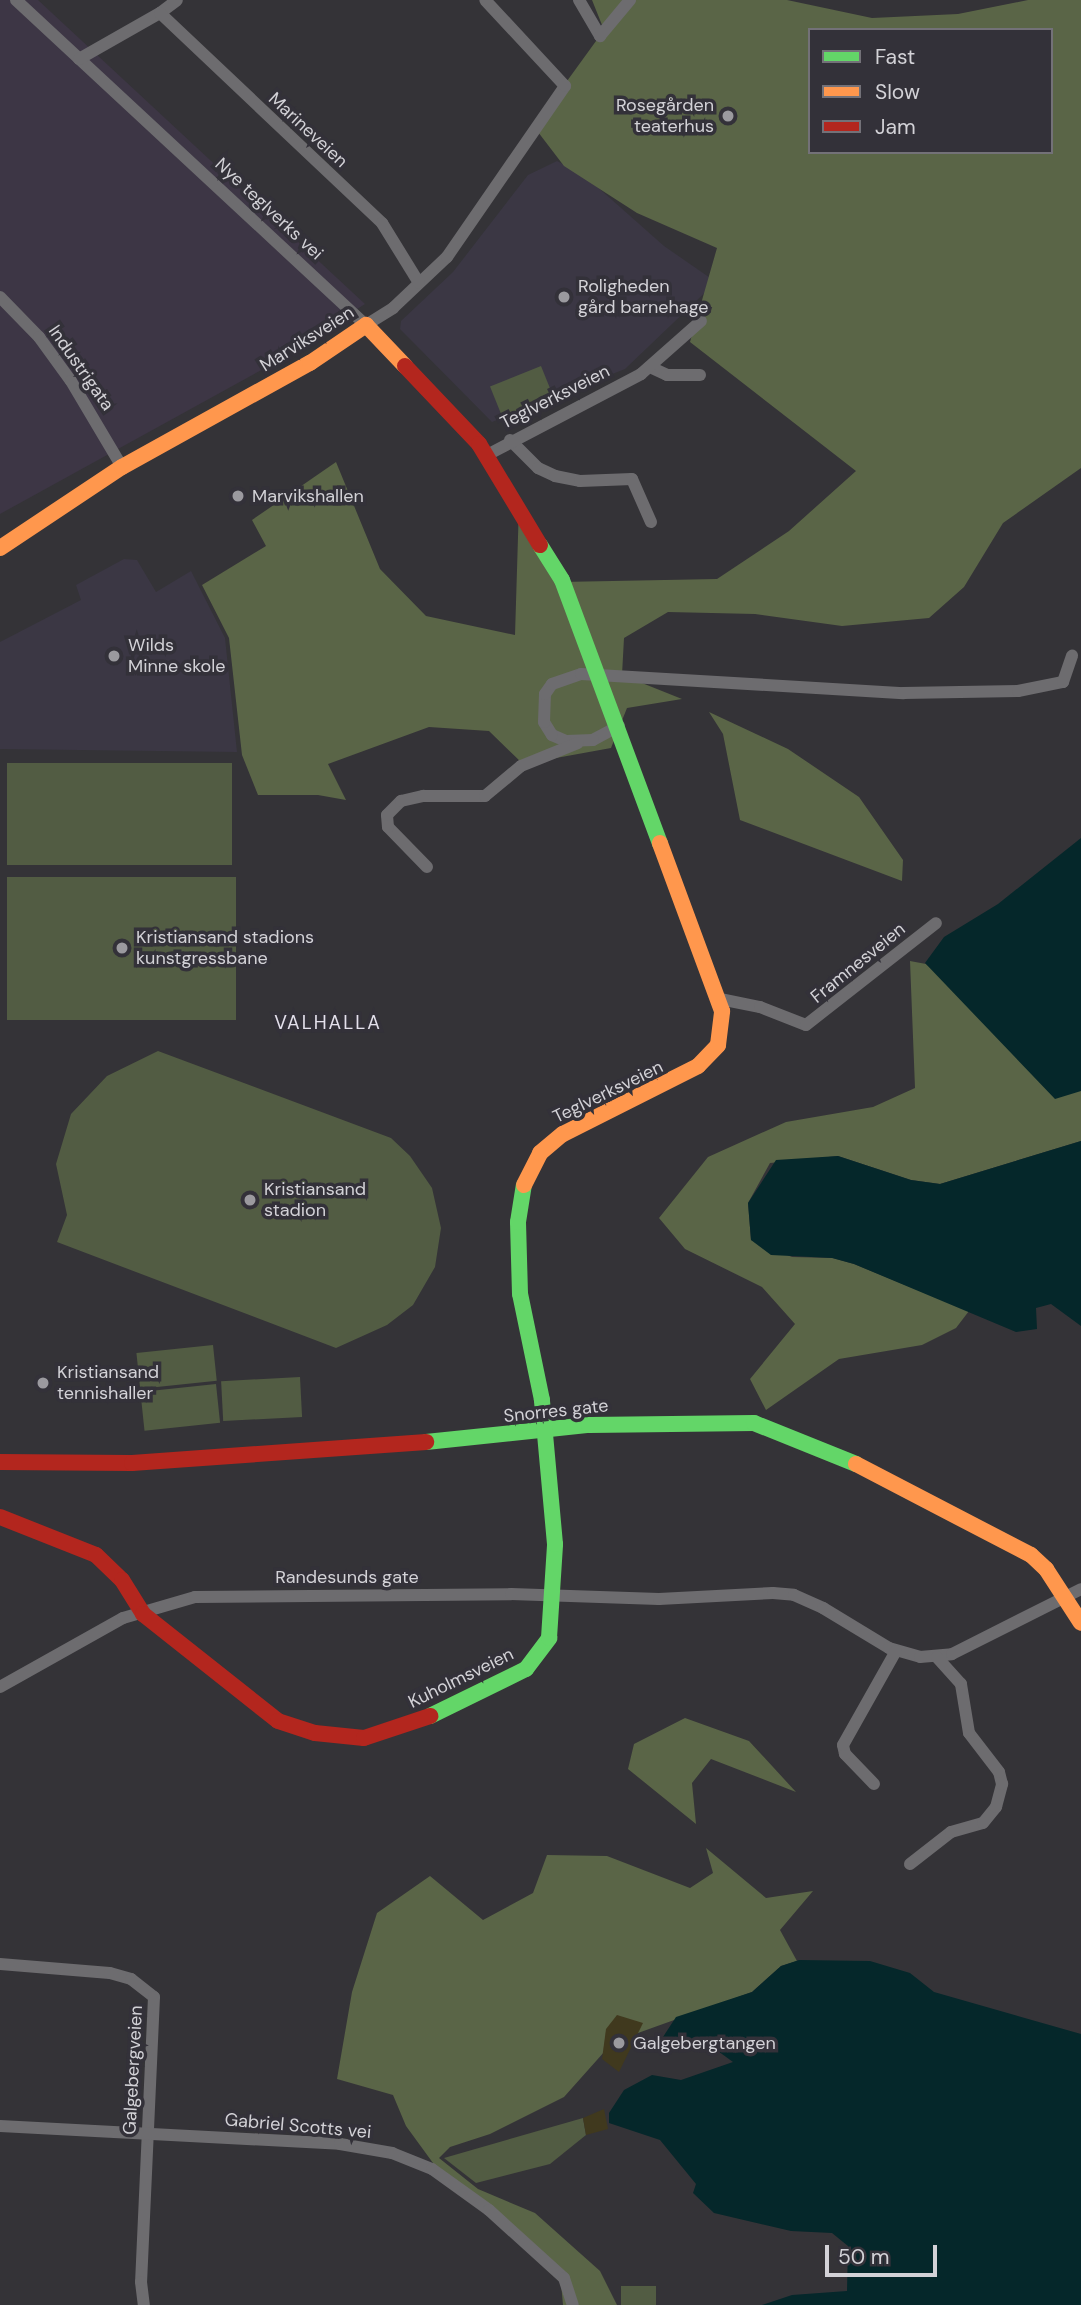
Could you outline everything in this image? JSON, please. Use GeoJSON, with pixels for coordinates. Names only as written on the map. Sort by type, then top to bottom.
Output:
{"type":"FeatureCollection","features":[{"type":"Feature","properties":{"kind":"street","name":"Nye teglverks vei"},"geometry":{"type":"LineString","coordinates":[[16,0],[391,346],[487,455]]}},
{"type":"Feature","properties":{"kind":"street"},"geometry":{"type":"LineString","coordinates":[[79,59],[160,13],[177,0]]}},
{"type":"Feature","properties":{"kind":"street","name":"Marviksveien"},"geometry":{"type":"LineString","coordinates":[[0,548],[122,467],[310,363],[366,325],[419,283],[461,239],[565,86],[485,0]]}},
{"type":"Feature","properties":{"kind":"street"},"geometry":{"type":"LineString","coordinates":[[579,0],[600,36],[630,0]]}},
{"type":"Feature","properties":{"kind":"street","name":"Marineveien"},"geometry":{"type":"LineString","coordinates":[[160,13],[382,223],[419,283]]}},
{"type":"Feature","properties":{"kind":"street","name":"Industrigata"},"geometry":{"type":"LineString","coordinates":[[0,297],[39,337],[71,381],[122,467]]}},
{"type":"Feature","properties":{"kind":"street","name":"Teglverksveien"},"geometry":{"type":"LineString","coordinates":[[553,1598],[554,1504],[546,1431],[520,1294],[518,1222],[524,1182],[540,1153],[563,1134],[698,1066],[718,1045],[720,999],[693,936],[590,647],[550,558],[487,455],[510,440],[603,396],[650,367],[701,321]]}},
{"type":"Feature","properties":{"kind":"street"},"geometry":{"type":"LineString","coordinates":[[650,367],[667,376],[700,375]]}},
{"type":"Feature","properties":{"kind":"street"},"geometry":{"type":"LineString","coordinates":[[510,440],[538,468],[555,476],[580,481],[632,480],[651,522]]}},
{"type":"Feature","properties":{"kind":"street"},"geometry":{"type":"LineString","coordinates":[[578,743],[552,735],[541,709],[552,684],[573,675],[970,693],[1018,691],[1063,682],[1072,656]]}},
{"type":"Feature","properties":{"kind":"street"},"geometry":{"type":"LineString","coordinates":[[428,867],[398,841],[387,815],[407,798],[485,796],[539,756],[568,751],[578,743],[619,726]]}},
{"type":"Feature","properties":{"kind":"street","name":"Framnesveien"},"geometry":{"type":"LineString","coordinates":[[720,999],[760,1007],[806,1025],[936,923]]}},
{"type":"Feature","properties":{"kind":"street","name":"Snorres gate"},"geometry":{"type":"LineString","coordinates":[[0,1462],[132,1463],[546,1431],[715,1422],[754,1423],[783,1432],[854,1463],[1031,1555],[1066,1599]]}},
{"type":"Feature","properties":{"kind":"street","name":"Kuholmsveien"},"geometry":{"type":"LineString","coordinates":[[0,1517],[96,1555],[122,1580],[143,1614],[278,1721],[315,1732],[364,1738],[449,1709],[526,1669],[549,1638],[553,1598]]}},
{"type":"Feature","properties":{"kind":"street"},"geometry":{"type":"LineString","coordinates":[[553,1598],[794,1595],[896,1651],[937,1657],[1066,1599],[1081,1589]]}},
{"type":"Feature","properties":{"kind":"street","name":"Randesunds gate"},"geometry":{"type":"LineString","coordinates":[[143,1614],[195,1597],[233,1595],[553,1598]]}},
{"type":"Feature","properties":{"kind":"street"},"geometry":{"type":"LineString","coordinates":[[1066,1599],[1081,1623]]}},
{"type":"Feature","properties":{"kind":"street"},"geometry":{"type":"LineString","coordinates":[[0,1687],[124,1618],[143,1614]]}},
{"type":"Feature","properties":{"kind":"street"},"geometry":{"type":"LineString","coordinates":[[874,1784],[845,1754],[843,1745],[896,1651]]}},
{"type":"Feature","properties":{"kind":"street"},"geometry":{"type":"LineString","coordinates":[[910,1864],[951,1832],[983,1823],[996,1807],[1002,1784],[999,1772],[970,1733],[961,1684],[937,1657]]}},
{"type":"Feature","properties":{"kind":"street","name":"Galgebergveien"},"geometry":{"type":"LineString","coordinates":[[0,1964],[110,1973],[131,1979],[154,1997],[147,2136],[144,2305]]}},
{"type":"Feature","properties":{"kind":"street","name":"Gabriel Scotts vei"},"geometry":{"type":"LineString","coordinates":[[0,2126],[147,2136],[340,2144],[415,2160],[473,2197],[551,2264],[571,2291],[573,2305]]}},
{"type":"Feature","properties":{"kind":"shaded area"},"geometry":{"type":"Polygon","coordinates":[[[0,0],[38,0],[365,304],[265,368],[0,514],[0,0]]]}},
{"type":"Feature","properties":{"kind":"shaded area","name":"Roligheden gård barnehage"},"geometry":{"type":"Polygon","coordinates":[[[557,161],[585,176],[664,246],[716,282],[625,369],[492,422],[400,329],[401,321],[453,272],[528,175],[557,161]]]}},
{"type":"Feature","properties":{"kind":"shaded area","name":"Wilds Minne skole"},"geometry":{"type":"Polygon","coordinates":[[[124,559],[137,560],[156,592],[191,571],[225,638],[237,752],[0,749],[0,642],[81,600],[76,585],[124,559]]]}},
{"type":"Feature","properties":{"kind":"green space"},"geometry":{"type":"Polygon","coordinates":[[[592,0],[787,0],[872,18],[958,14],[1028,0],[1081,0],[1081,468],[1003,523],[964,587],[929,618],[842,626],[755,614],[668,612],[624,638],[622,675],[682,699],[627,708],[611,748],[523,764],[489,731],[429,727],[328,764],[346,800],[318,795],[258,795],[242,755],[229,638],[202,585],[266,546],[252,520],[336,462],[380,569],[426,616],[515,635],[519,504],[560,582],[717,579],[789,531],[856,471],[690,342],[717,248],[637,213],[564,166],[538,132],[554,99],[604,30],[592,0]]]}},
{"type":"Feature","properties":{"kind":"green space"},"geometry":{"type":"Polygon","coordinates":[[[541,366],[554,398],[503,419],[490,387],[541,366]]]}},
{"type":"Feature","properties":{"kind":"green space"},"geometry":{"type":"Polygon","coordinates":[[[709,712],[788,749],[859,797],[903,860],[902,881],[740,820],[723,734],[709,712]]]}},
{"type":"Feature","properties":{"kind":"green space"},"geometry":{"type":"Polygon","coordinates":[[[7,763],[232,763],[232,865],[7,865],[7,763]]]}},
{"type":"Feature","properties":{"kind":"green space","name":"Kristiansand stadions kunstgressbane"},"geometry":{"type":"Polygon","coordinates":[[[7,877],[236,877],[236,1020],[7,1020],[7,877]]]}},
{"type":"Feature","properties":{"kind":"green space"},"geometry":{"type":"Polygon","coordinates":[[[910,961],[926,964],[1081,1091],[1081,1141],[940,1184],[911,1180],[838,1156],[770,1163],[748,1203],[751,1240],[792,1257],[833,1258],[854,1264],[969,1311],[956,1328],[922,1345],[839,1359],[766,1410],[750,1379],[795,1324],[762,1287],[685,1249],[659,1218],[708,1157],[786,1122],[873,1107],[915,1088],[910,961]]]}},
{"type":"Feature","properties":{"kind":"green space"},"geometry":{"type":"Polygon","coordinates":[[[158,1051],[391,1138],[410,1156],[432,1188],[441,1228],[435,1267],[413,1305],[387,1325],[336,1348],[57,1242],[67,1215],[56,1164],[71,1114],[107,1076],[158,1051]]]}},
{"type":"Feature","properties":{"kind":"green space"},"geometry":{"type":"Polygon","coordinates":[[[213,1345],[217,1381],[140,1389],[136,1353],[213,1345]]]}},
{"type":"Feature","properties":{"kind":"green space"},"geometry":{"type":"Polygon","coordinates":[[[300,1377],[302,1417],[223,1421],[221,1381],[300,1377]]]}},
{"type":"Feature","properties":{"kind":"green space"},"geometry":{"type":"Polygon","coordinates":[[[216,1384],[220,1423],[144,1431],[140,1392],[216,1384]]]}},
{"type":"Feature","properties":{"kind":"green space"},"geometry":{"type":"Polygon","coordinates":[[[685,1718],[749,1741],[796,1792],[711,1759],[692,1783],[696,1824],[628,1769],[634,1744],[685,1718]]]}},
{"type":"Feature","properties":{"kind":"green space"},"geometry":{"type":"Polygon","coordinates":[[[706,1848],[766,1898],[813,1891],[780,1930],[797,1961],[781,1966],[752,1992],[613,2042],[564,2097],[490,2134],[450,2147],[439,2158],[478,2189],[535,2213],[600,2271],[617,2305],[563,2305],[561,2283],[433,2163],[406,2126],[393,2095],[337,2079],[352,1992],[377,1913],[430,1876],[483,1920],[533,1893],[547,1855],[607,1856],[690,1888],[713,1873],[706,1848]]]}},
{"type":"Feature","properties":{"kind":"green space"},"geometry":{"type":"Polygon","coordinates":[[[583,2118],[586,2135],[550,2164],[476,2183],[444,2158],[583,2118]]]}},
{"type":"Feature","properties":{"kind":"green space"},"geometry":{"type":"Polygon","coordinates":[[[621,2286],[656,2286],[656,2305],[621,2305],[621,2286]]]}},
{"type":"Feature","properties":{"kind":"sand","name":"Galgebergtangen"},"geometry":{"type":"Polygon","coordinates":[[[617,2015],[643,2023],[619,2072],[602,2059],[606,2029],[617,2015]]]}},
{"type":"Feature","properties":{"kind":"sand"},"geometry":{"type":"Polygon","coordinates":[[[604,2109],[608,2129],[586,2135],[583,2118],[604,2109]]]}},
{"type":"Feature","properties":{"kind":"water"},"geometry":{"type":"Polygon","coordinates":[[[1081,838],[1081,1091],[1055,1099],[925,963],[944,937],[998,904],[1081,838]]]}},
{"type":"Feature","properties":{"kind":"water"},"geometry":{"type":"Polygon","coordinates":[[[1081,1141],[1081,1326],[1051,1304],[1036,1308],[1037,1329],[1016,1332],[854,1264],[832,1258],[771,1255],[751,1240],[748,1203],[776,1160],[838,1156],[911,1180],[940,1184],[1081,1141]]]}},
{"type":"Feature","properties":{"kind":"water"},"geometry":{"type":"Polygon","coordinates":[[[799,1960],[870,1961],[910,1973],[934,1992],[1081,2034],[1081,2305],[762,2305],[792,2295],[847,2291],[848,2246],[832,2233],[791,2231],[714,2213],[693,2193],[696,2184],[660,2140],[609,2123],[609,2113],[624,2090],[652,2075],[681,2080],[733,2062],[711,2046],[675,2037],[661,2040],[676,2017],[752,1992],[781,1966],[799,1960]]]}},
{"type":"Feature","properties":{"kind":"traffic: fast"},"geometry":{"type":"LineString","coordinates":[[540,545],[562,580],[660,843]]}},
{"type":"Feature","properties":{"kind":"traffic: fast"},"geometry":{"type":"LineString","coordinates":[[430,1716],[526,1669],[549,1638],[555,1544],[542,1400],[520,1294],[518,1222],[524,1185]]}},
{"type":"Feature","properties":{"kind":"traffic: fast"},"geometry":{"type":"LineString","coordinates":[[426,1442],[589,1425],[754,1423],[856,1464]]}},
{"type":"Feature","properties":{"kind":"traffic: slow"},"geometry":{"type":"LineString","coordinates":[[0,548],[122,467],[310,363],[366,325],[405,366]]}},
{"type":"Feature","properties":{"kind":"traffic: slow"},"geometry":{"type":"LineString","coordinates":[[524,1185],[540,1153],[563,1134],[698,1066],[718,1045],[722,1011],[660,843]]}},
{"type":"Feature","properties":{"kind":"traffic: slow"},"geometry":{"type":"LineString","coordinates":[[856,1464],[1031,1555],[1046,1569],[1081,1623]]}},
{"type":"Feature","properties":{"kind":"traffic: jam"},"geometry":{"type":"LineString","coordinates":[[405,366],[479,444],[540,545]]}},
{"type":"Feature","properties":{"kind":"traffic: jam"},"geometry":{"type":"LineString","coordinates":[[0,1462],[132,1463],[426,1442]]}},
{"type":"Feature","properties":{"kind":"traffic: jam"},"geometry":{"type":"LineString","coordinates":[[0,1517],[96,1555],[122,1580],[143,1614],[278,1721],[315,1733],[364,1738],[430,1716]]}},
{"type":"Feature","properties":{"kind":"place","name":"Rosegården teaterhus"},"geometry":{"type":"Point","coordinates":[728,116]}},
{"type":"Feature","properties":{"kind":"place","name":"Roligheden gård barnehage"},"geometry":{"type":"Point","coordinates":[564,297]}},
{"type":"Feature","properties":{"kind":"place","name":"Marvikshallen"},"geometry":{"type":"Point","coordinates":[238,496]}},
{"type":"Feature","properties":{"kind":"place","name":"Wilds Minne skole"},"geometry":{"type":"Point","coordinates":[114,656]}},
{"type":"Feature","properties":{"kind":"place","name":"Kristiansand stadions kunstgressbane"},"geometry":{"type":"Point","coordinates":[122,948]}},
{"type":"Feature","properties":{"kind":"place","name":"Kristiansand stadion"},"geometry":{"type":"Point","coordinates":[250,1200]}},
{"type":"Feature","properties":{"kind":"place","name":"Kristiansand tennishaller"},"geometry":{"type":"Point","coordinates":[43,1383]}},
{"type":"Feature","properties":{"kind":"place","name":"Galgebergtangen"},"geometry":{"type":"Point","coordinates":[619,2043]}},
{"type":"Feature","properties":{"kind":"district","name":"VALHALLA"},"geometry":{"type":"Point","coordinates":[328,1023]}}]}
